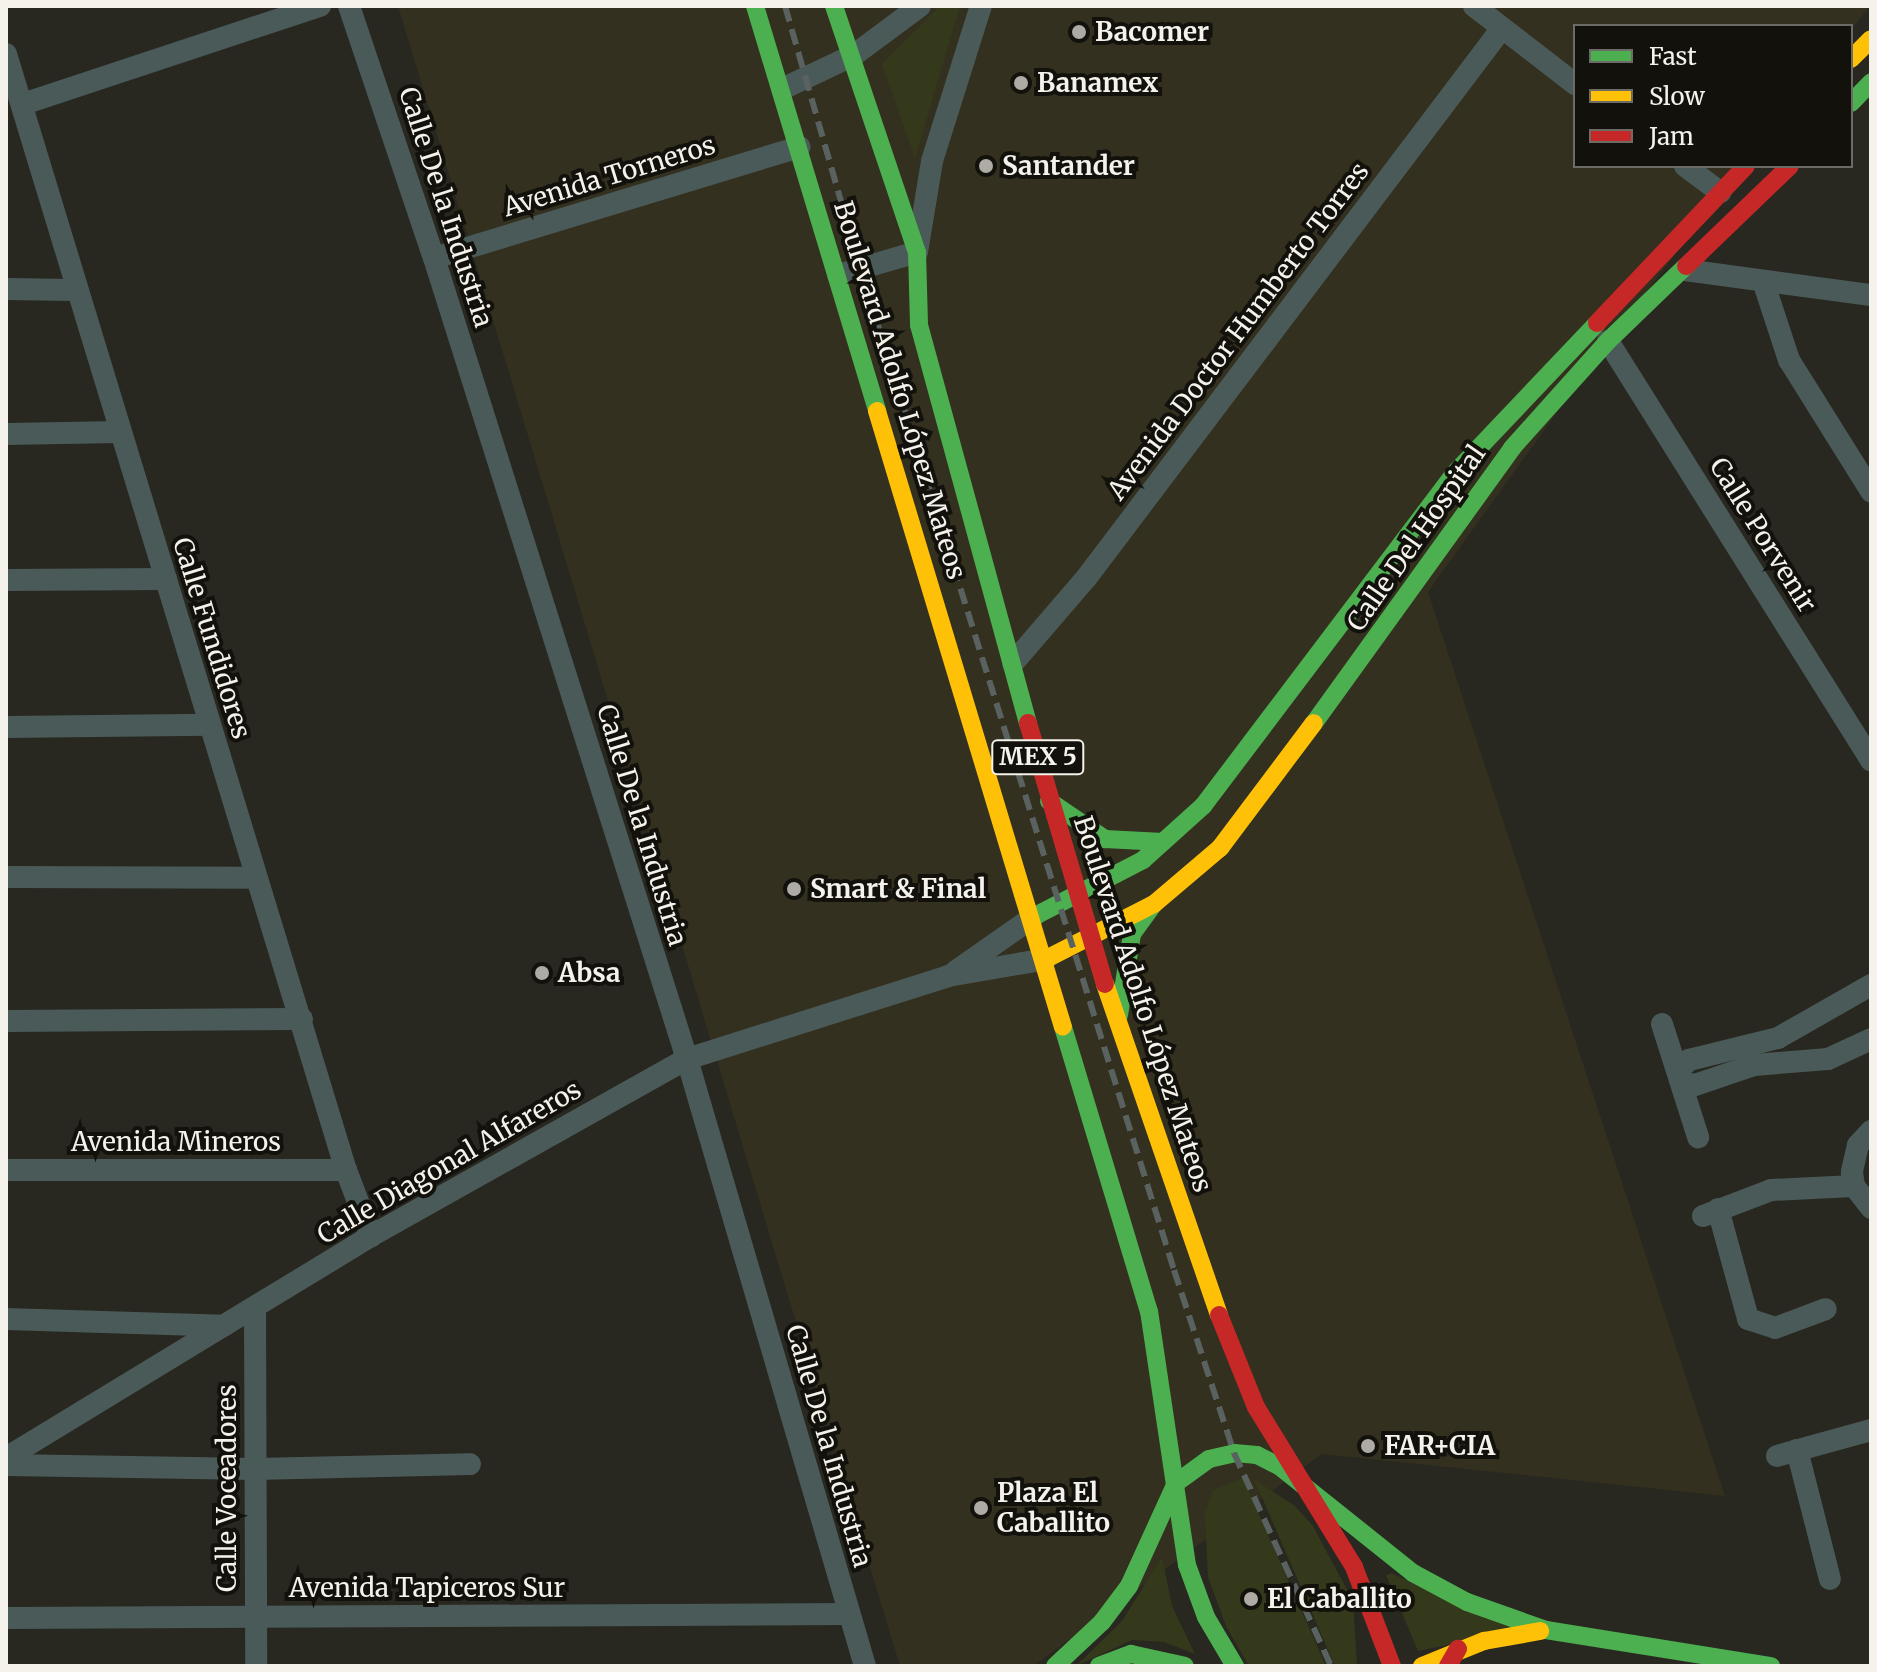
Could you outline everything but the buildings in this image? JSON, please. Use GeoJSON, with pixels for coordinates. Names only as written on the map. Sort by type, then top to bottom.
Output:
{"type":"FeatureCollection","features":[{"type":"Feature","properties":{"kind":"main road","name":"Boulevard Adolfo López Mateos"},"geometry":{"type":"LineString","coordinates":[[755,6],[1046,959],[1149,1311],[1187,1565],[1206,1617],[1235,1666]]}},
{"type":"Feature","properties":{"kind":"main road","name":"Boulevard Adolfo López Mateos"},"geometry":{"type":"LineString","coordinates":[[834,6],[854,55],[917,252],[919,325],[1049,801],[1117,1023],[1236,1364],[1256,1407],[1308,1487],[1354,1567],[1392,1666]]}},
{"type":"Feature","properties":{"kind":"main road"},"geometry":{"type":"LineString","coordinates":[[1853,57],[1871,39]]}},
{"type":"Feature","properties":{"kind":"main road"},"geometry":{"type":"LineString","coordinates":[[1853,101],[1871,82]]}},
{"type":"Feature","properties":{"kind":"main road","name":"Calle Del Hospital"},"geometry":{"type":"LineString","coordinates":[[1033,917],[1112,880],[1163,842],[1203,806],[1265,728],[1453,475],[1677,235],[1744,168]]}},
{"type":"Feature","properties":{"kind":"main road","name":"Calle Del Hospital"},"geometry":{"type":"LineString","coordinates":[[1046,959],[1154,904],[1220,848],[1403,606],[1512,448],[1608,341],[1788,168]]}},
{"type":"Feature","properties":{"kind":"main road"},"geometry":{"type":"LineString","coordinates":[[1677,235],[1679,263],[1685,270]]}},
{"type":"Feature","properties":{"kind":"main road"},"geometry":{"type":"LineString","coordinates":[[1049,801],[1105,839],[1163,842]]}},
{"type":"Feature","properties":{"kind":"main road"},"geometry":{"type":"LineString","coordinates":[[1117,1023],[1132,934],[1154,904]]}},
{"type":"Feature","properties":{"kind":"main road"},"geometry":{"type":"LineString","coordinates":[[1055,1666],[1102,1622],[1129,1586],[1176,1483],[1209,1459],[1234,1453],[1257,1455],[1308,1487],[1413,1573],[1467,1602],[1546,1630],[1771,1666]]}},
{"type":"Feature","properties":{"kind":"main road"},"geometry":{"type":"LineString","coordinates":[[1422,1666],[1458,1649],[1546,1630]]}},
{"type":"Feature","properties":{"kind":"main road"},"geometry":{"type":"LineString","coordinates":[[1448,1666],[1458,1649]]}},
{"type":"Feature","properties":{"kind":"main road"},"geometry":{"type":"LineString","coordinates":[[1099,1666],[1131,1654],[1185,1666]]}},
{"type":"Feature","properties":{"kind":"street"},"geometry":{"type":"LineString","coordinates":[[23,104],[320,6]]}},
{"type":"Feature","properties":{"kind":"street","name":"Calle De la Industria"},"geometry":{"type":"LineString","coordinates":[[349,6],[434,258],[687,1059],[865,1666]]}},
{"type":"Feature","properties":{"kind":"street"},"geometry":{"type":"LineString","coordinates":[[782,89],[854,55],[920,6]]}},
{"type":"Feature","properties":{"kind":"street"},"geometry":{"type":"LineString","coordinates":[[838,275],[917,252],[932,161],[981,6]]}},
{"type":"Feature","properties":{"kind":"street"},"geometry":{"type":"LineString","coordinates":[[1474,6],[1573,82]]}},
{"type":"Feature","properties":{"kind":"street","name":"Avenida Doctor Humberto Torres"},"geometry":{"type":"LineString","coordinates":[[1013,663],[1087,577],[1502,28]]}},
{"type":"Feature","properties":{"kind":"street","name":"Calle Fundidores"},"geometry":{"type":"LineString","coordinates":[[6,54],[23,104],[74,290],[166,579],[346,1170],[371,1236]]}},
{"type":"Feature","properties":{"kind":"street","name":"Avenida Torneros"},"geometry":{"type":"LineString","coordinates":[[434,258],[800,147]]}},
{"type":"Feature","properties":{"kind":"street"},"geometry":{"type":"LineString","coordinates":[[1688,168],[1720,192]]}},
{"type":"Feature","properties":{"kind":"street"},"geometry":{"type":"LineString","coordinates":[[1685,270],[1764,284],[1871,295]]}},
{"type":"Feature","properties":{"kind":"street"},"geometry":{"type":"LineString","coordinates":[[1764,284],[1784,351],[1871,491]]}},
{"type":"Feature","properties":{"kind":"street"},"geometry":{"type":"LineString","coordinates":[[6,289],[74,290]]}},
{"type":"Feature","properties":{"kind":"street","name":"Calle Porvenir"},"geometry":{"type":"LineString","coordinates":[[1608,341],[1871,760]]}},
{"type":"Feature","properties":{"kind":"street"},"geometry":{"type":"LineString","coordinates":[[6,434],[119,432]]}},
{"type":"Feature","properties":{"kind":"street"},"geometry":{"type":"LineString","coordinates":[[6,580],[166,579]]}},
{"type":"Feature","properties":{"kind":"street"},"geometry":{"type":"LineString","coordinates":[[6,727],[209,725]]}},
{"type":"Feature","properties":{"kind":"street"},"geometry":{"type":"LineString","coordinates":[[6,877],[256,878]]}},
{"type":"Feature","properties":{"kind":"street","name":"Calle Diagonal Alfareros"},"geometry":{"type":"LineString","coordinates":[[948,976],[1033,917]]}},
{"type":"Feature","properties":{"kind":"street","name":"Calle Diagonal Alfareros"},"geometry":{"type":"LineString","coordinates":[[6,1458],[371,1236],[687,1059],[948,976],[1046,959]]}},
{"type":"Feature","properties":{"kind":"street"},"geometry":{"type":"LineString","coordinates":[[1682,1076],[1689,1060],[1778,1038],[1871,985]]}},
{"type":"Feature","properties":{"kind":"street"},"geometry":{"type":"LineString","coordinates":[[6,1021],[302,1019]]}},
{"type":"Feature","properties":{"kind":"street"},"geometry":{"type":"LineString","coordinates":[[1662,1024],[1682,1076],[1698,1137]]}},
{"type":"Feature","properties":{"kind":"street"},"geometry":{"type":"LineString","coordinates":[[1778,1038],[1783,1062]]}},
{"type":"Feature","properties":{"kind":"street"},"geometry":{"type":"LineString","coordinates":[[1682,1076],[1828,1059],[1871,1039]]}},
{"type":"Feature","properties":{"kind":"street"},"geometry":{"type":"LineString","coordinates":[[1871,1131],[1853,1158],[1854,1186],[1871,1208]]}},
{"type":"Feature","properties":{"kind":"street","name":"Avenida Mineros"},"geometry":{"type":"LineString","coordinates":[[6,1170],[346,1170]]}},
{"type":"Feature","properties":{"kind":"street"},"geometry":{"type":"LineString","coordinates":[[1826,1309],[1775,1328],[1748,1319],[1711,1212],[1771,1190],[1854,1186]]}},
{"type":"Feature","properties":{"kind":"street","name":"Calle Voceadores"},"geometry":{"type":"LineString","coordinates":[[255,1309],[256,1666]]}},
{"type":"Feature","properties":{"kind":"street"},"geometry":{"type":"LineString","coordinates":[[6,1319],[225,1326]]}},
{"type":"Feature","properties":{"kind":"street"},"geometry":{"type":"LineString","coordinates":[[1830,1579],[1787,1453],[1871,1430]]}},
{"type":"Feature","properties":{"kind":"street"},"geometry":{"type":"LineString","coordinates":[[6,1465],[255,1469],[470,1464]]}},
{"type":"Feature","properties":{"kind":"street","name":"Avenida Tapiceros Sur"},"geometry":{"type":"LineString","coordinates":[[6,1618],[849,1614]]}},
{"type":"Feature","properties":{"kind":"shaded area"},"geometry":{"type":"Polygon","coordinates":[[[398,6],[1870,6],[1853,27],[1853,24],[1573,24],[1573,168],[1742,168],[1608,341],[1428,592],[1725,1496],[1322,1454],[1033,1666],[900,1666],[398,6]]]}},
{"type":"Feature","properties":{"kind":"green space"},"geometry":{"type":"Polygon","coordinates":[[[940,6],[960,6],[915,158],[882,64],[940,6]]]}},
{"type":"Feature","properties":{"kind":"green space"},"geometry":{"type":"Polygon","coordinates":[[[1243,1478],[1326,1666],[1249,1666],[1226,1626],[1208,1577],[1205,1514],[1213,1490],[1243,1478]]]}},
{"type":"Feature","properties":{"kind":"green space"},"geometry":{"type":"Polygon","coordinates":[[[1254,1479],[1295,1506],[1313,1526],[1353,1601],[1357,1666],[1335,1666],[1254,1479]]]}},
{"type":"Feature","properties":{"kind":"green space"},"geometry":{"type":"Polygon","coordinates":[[[1162,1557],[1172,1606],[1195,1654],[1164,1642],[1132,1640],[1076,1666],[1122,1621],[1162,1557]]]}},
{"type":"Feature","properties":{"kind":"green space"},"geometry":{"type":"Polygon","coordinates":[[[1391,1573],[1520,1630],[1418,1651],[1386,1575],[1391,1573]]]}},
{"type":"Feature","properties":{"kind":"railway"},"geometry":{"type":"LineString","coordinates":[[785,6],[860,268],[1234,1453],[1331,1666]]}},
{"type":"Feature","properties":{"kind":"traffic: fast"},"geometry":{"type":"LineString","coordinates":[[755,6],[877,411]]}},
{"type":"Feature","properties":{"kind":"traffic: fast"},"geometry":{"type":"LineString","coordinates":[[834,6],[917,252],[919,325],[1028,723]]}},
{"type":"Feature","properties":{"kind":"traffic: fast"},"geometry":{"type":"LineString","coordinates":[[1853,101],[1871,82]]}},
{"type":"Feature","properties":{"kind":"traffic: fast"},"geometry":{"type":"LineString","coordinates":[[1314,723],[1512,448],[1608,341],[1686,266]]}},
{"type":"Feature","properties":{"kind":"traffic: fast"},"geometry":{"type":"LineString","coordinates":[[1033,917],[1143,860],[1203,806],[1453,475],[1597,323]]}},
{"type":"Feature","properties":{"kind":"traffic: fast"},"geometry":{"type":"LineString","coordinates":[[1049,801],[1105,839],[1163,842]]}},
{"type":"Feature","properties":{"kind":"traffic: fast"},"geometry":{"type":"LineString","coordinates":[[1119,1015],[1132,934],[1154,904]]}},
{"type":"Feature","properties":{"kind":"traffic: fast"},"geometry":{"type":"LineString","coordinates":[[1063,1027],[1149,1311],[1187,1565],[1206,1617],[1235,1666]]}},
{"type":"Feature","properties":{"kind":"traffic: fast"},"geometry":{"type":"LineString","coordinates":[[1055,1666],[1102,1622],[1129,1586],[1176,1483],[1209,1459],[1234,1453],[1257,1455],[1279,1466],[1413,1573],[1467,1602],[1546,1630],[1771,1666]]}},
{"type":"Feature","properties":{"kind":"traffic: fast"},"geometry":{"type":"LineString","coordinates":[[1099,1666],[1131,1654],[1185,1666]]}},
{"type":"Feature","properties":{"kind":"traffic: slow"},"geometry":{"type":"LineString","coordinates":[[1853,57],[1871,39]]}},
{"type":"Feature","properties":{"kind":"traffic: slow"},"geometry":{"type":"LineString","coordinates":[[877,411],[1063,1027]]}},
{"type":"Feature","properties":{"kind":"traffic: slow"},"geometry":{"type":"LineString","coordinates":[[1046,959],[1154,904],[1220,848],[1314,723]]}},
{"type":"Feature","properties":{"kind":"traffic: slow"},"geometry":{"type":"LineString","coordinates":[[1105,984],[1219,1315]]}},
{"type":"Feature","properties":{"kind":"traffic: slow"},"geometry":{"type":"LineString","coordinates":[[1422,1666],[1484,1641],[1540,1631]]}},
{"type":"Feature","properties":{"kind":"traffic: jam"},"geometry":{"type":"LineString","coordinates":[[1597,323],[1744,168]]}},
{"type":"Feature","properties":{"kind":"traffic: jam"},"geometry":{"type":"LineString","coordinates":[[1686,266],[1788,168]]}},
{"type":"Feature","properties":{"kind":"traffic: jam"},"geometry":{"type":"LineString","coordinates":[[1028,723],[1105,984]]}},
{"type":"Feature","properties":{"kind":"traffic: jam"},"geometry":{"type":"LineString","coordinates":[[1219,1315],[1256,1407],[1354,1567],[1392,1666]]}},
{"type":"Feature","properties":{"kind":"traffic: jam"},"geometry":{"type":"LineString","coordinates":[[1448,1666],[1458,1649]]}},
{"type":"Feature","properties":{"kind":"place","name":"Bacomer"},"geometry":{"type":"Point","coordinates":[1079,32]}},
{"type":"Feature","properties":{"kind":"place","name":"Banamex"},"geometry":{"type":"Point","coordinates":[1021,83]}},
{"type":"Feature","properties":{"kind":"place","name":"Santander"},"geometry":{"type":"Point","coordinates":[986,166]}},
{"type":"Feature","properties":{"kind":"place","name":"Smart & Final"},"geometry":{"type":"Point","coordinates":[794,889]}},
{"type":"Feature","properties":{"kind":"place","name":"Absa"},"geometry":{"type":"Point","coordinates":[542,973]}},
{"type":"Feature","properties":{"kind":"place","name":"FAR+CIA"},"geometry":{"type":"Point","coordinates":[1368,1446]}},
{"type":"Feature","properties":{"kind":"place","name":"Plaza El Caballito"},"geometry":{"type":"Point","coordinates":[981,1508]}},
{"type":"Feature","properties":{"kind":"place","name":"El Caballito"},"geometry":{"type":"Point","coordinates":[1251,1599]}}]}
